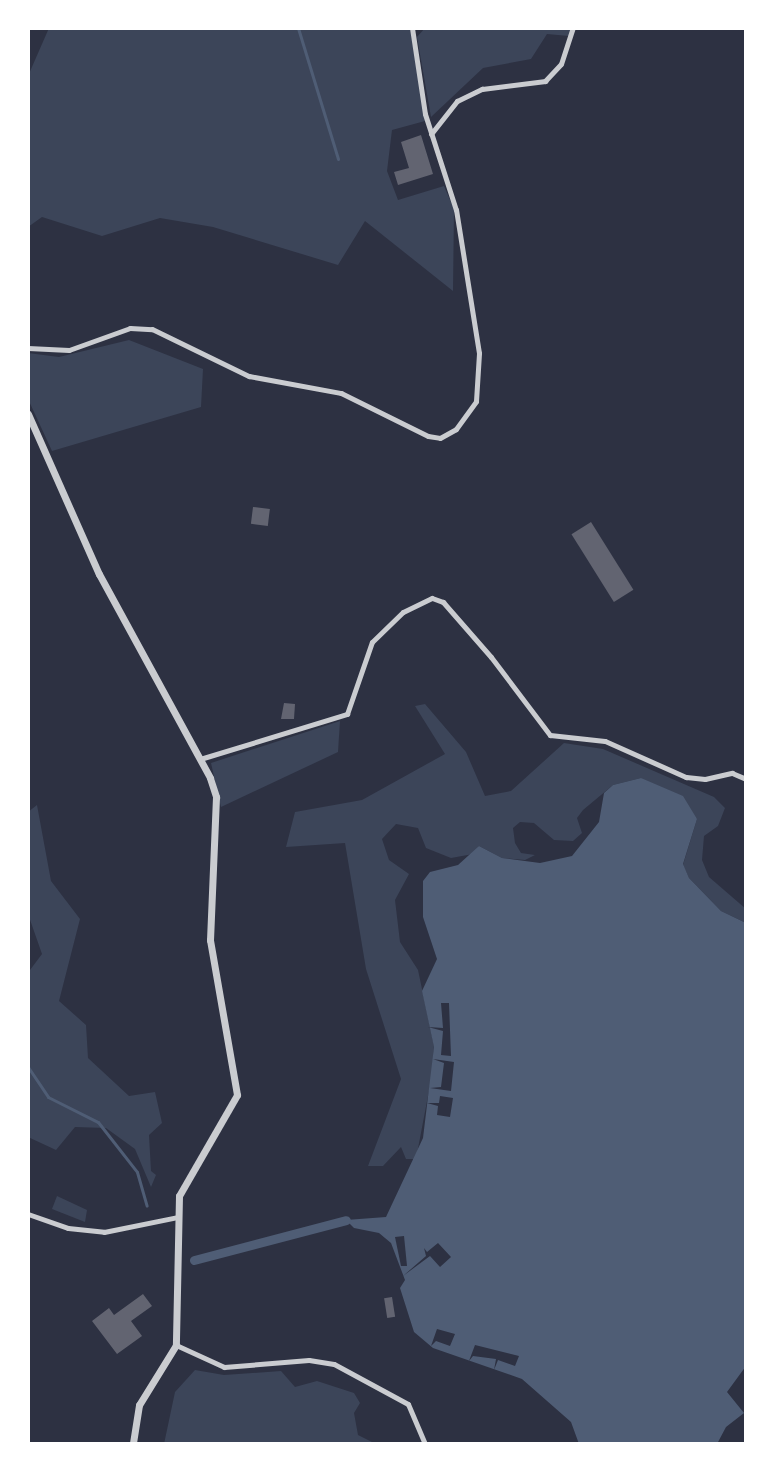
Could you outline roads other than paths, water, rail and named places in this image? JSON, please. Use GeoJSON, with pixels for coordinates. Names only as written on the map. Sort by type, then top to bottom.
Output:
{"type":"FeatureCollection","features":[{"type":"Feature","properties":{"kind":"street"},"geometry":{"type":"LineString","coordinates":[[28,348],[69,350],[130,328],[152,329],[249,376],[341,393],[428,436],[448,434],[468,418],[481,378],[456,210],[430,135],[412,28]]}},
{"type":"Feature","properties":{"kind":"street"},"geometry":{"type":"LineString","coordinates":[[430,135],[457,101],[482,89],[545,81],[561,64],[573,28]]}},
{"type":"Feature","properties":{"kind":"street"},"geometry":{"type":"LineString","coordinates":[[28,414],[99,574],[200,759],[216,797],[210,940],[237,1095],[189,1172],[178,1222],[176,1345],[139,1405],[133,1444]]}},
{"type":"Feature","properties":{"kind":"street"},"geometry":{"type":"LineString","coordinates":[[200,759],[347,714],[372,642],[421,600],[443,602],[550,735],[605,741],[686,777],[705,779],[732,773],[746,779]]}},
{"type":"Feature","properties":{"kind":"street"},"geometry":{"type":"LineString","coordinates":[[28,1214],[68,1228],[104,1232],[178,1222]]}},
{"type":"Feature","properties":{"kind":"street"},"geometry":{"type":"LineString","coordinates":[[176,1345],[224,1367],[309,1360],[334,1364],[408,1404],[425,1444]]}},
{"type":"Feature","properties":{"kind":"waterway"},"geometry":{"type":"LineString","coordinates":[[298,28],[338,159]]}},
{"type":"Feature","properties":{"kind":"waterway"},"geometry":{"type":"LineString","coordinates":[[28,1067],[48,1097],[98,1122],[137,1172],[147,1206]]}},
{"type":"Feature","properties":{"kind":"waterway"},"geometry":{"type":"LineString","coordinates":[[194,1260],[346,1220]]}}]}
